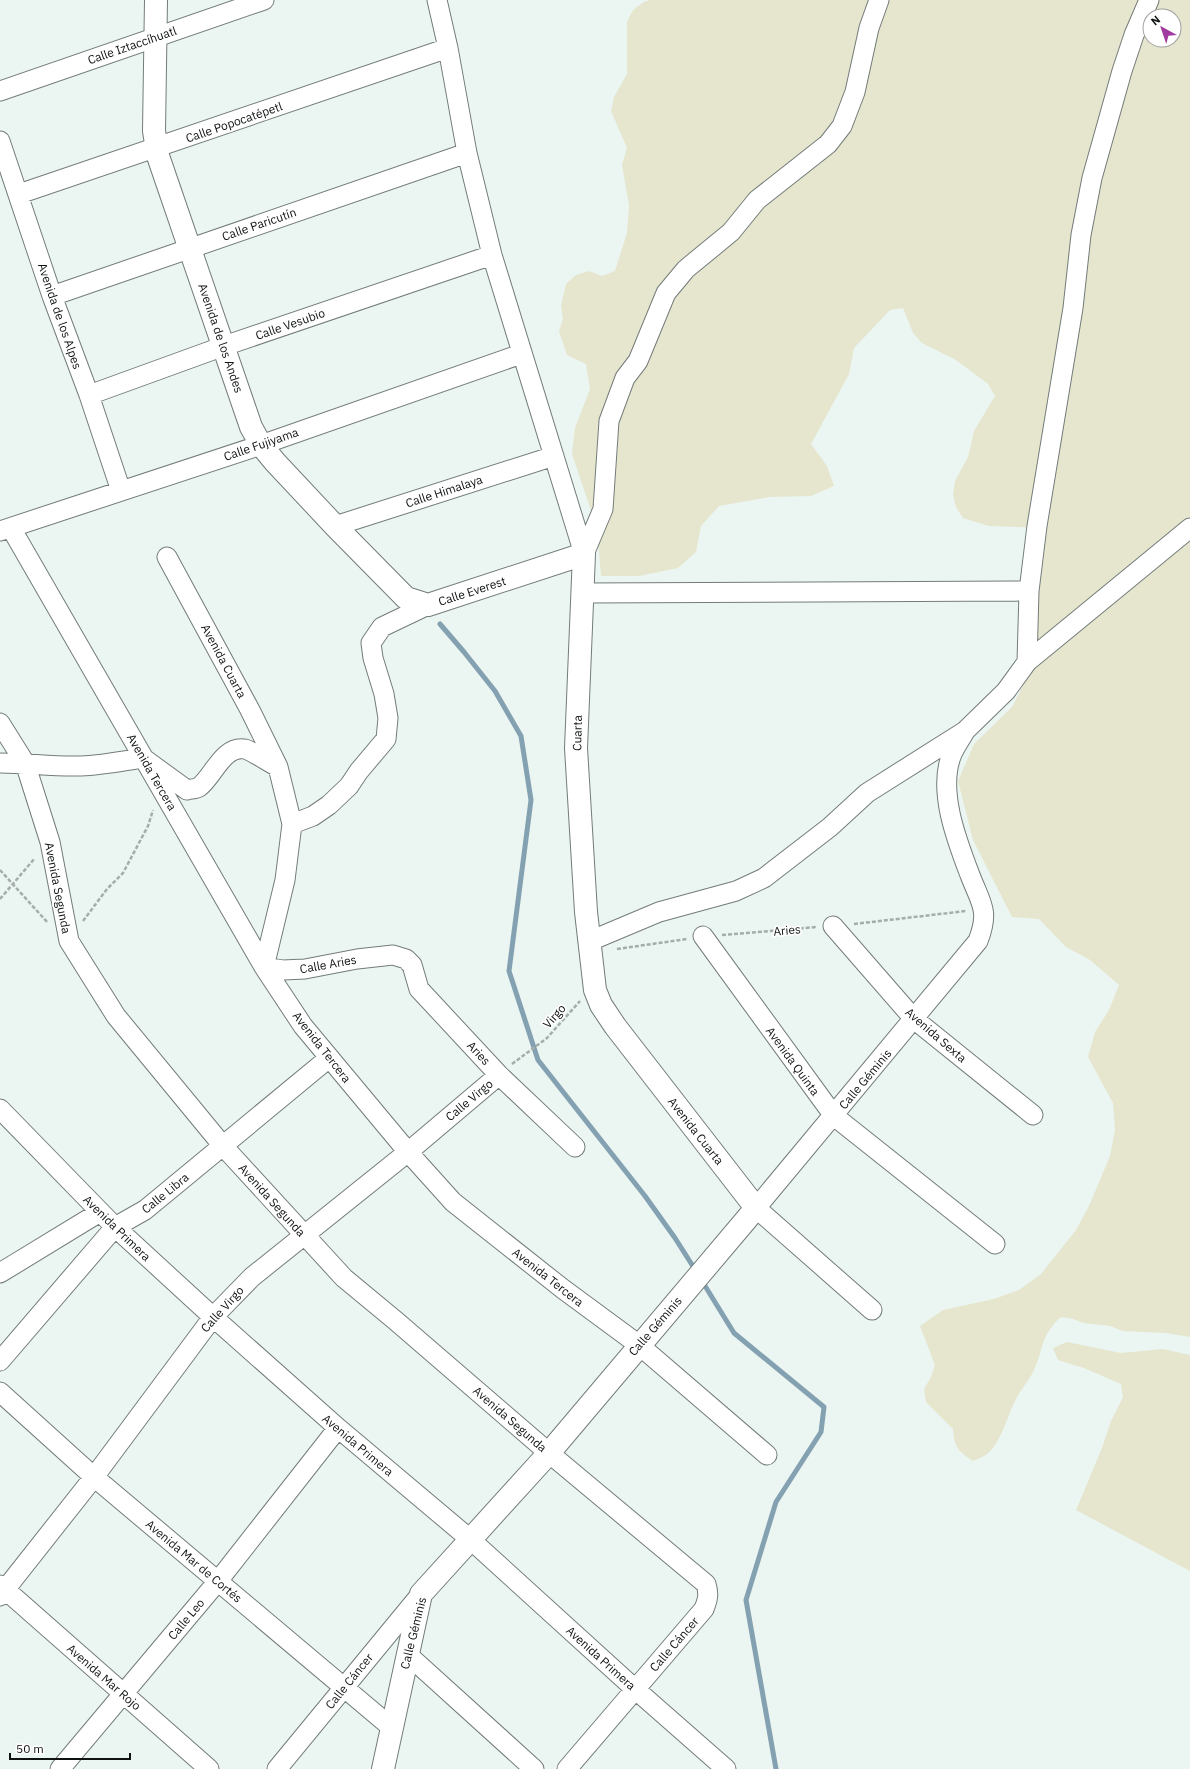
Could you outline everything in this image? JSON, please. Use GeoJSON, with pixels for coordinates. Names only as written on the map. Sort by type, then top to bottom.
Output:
{"type":"FeatureCollection","features":[{"type":"Feature","properties":{"kind":"street","name":"Avenida de los Andes"},"geometry":{"type":"LineString","coordinates":[[156,0],[154,131],[156,148],[251,427],[261,445],[275,462],[406,598],[428,605]]}},
{"type":"Feature","properties":{"kind":"street","name":"Calle Iztaccíhuatl"},"geometry":{"type":"LineString","coordinates":[[0,91],[264,0]]}},
{"type":"Feature","properties":{"kind":"street"},"geometry":{"type":"LineString","coordinates":[[437,0],[448,48],[467,153],[492,255],[521,354],[584,554]]}},
{"type":"Feature","properties":{"kind":"street"},"geometry":{"type":"LineString","coordinates":[[584,554],[603,509],[609,421],[624,378],[638,361],[666,293],[686,269],[731,232],[757,200],[828,144],[842,126],[855,92],[869,28],[878,0]]}},
{"type":"Feature","properties":{"kind":"street"},"geometry":{"type":"LineString","coordinates":[[1027,662],[1029,591],[1037,526],[1073,308],[1081,235],[1092,178],[1122,71],[1134,35],[1149,0]]}},
{"type":"Feature","properties":{"kind":"street","name":"Calle Popocatépetl"},"geometry":{"type":"LineString","coordinates":[[19,194],[448,48]]}},
{"type":"Feature","properties":{"kind":"street","name":"Avenida de los Alpes"},"geometry":{"type":"LineString","coordinates":[[0,141],[52,296],[121,492]]}},
{"type":"Feature","properties":{"kind":"street","name":"Calle Paricutín"},"geometry":{"type":"LineString","coordinates":[[52,296],[467,153]]}},
{"type":"Feature","properties":{"kind":"street","name":"Calle Vesubio"},"geometry":{"type":"LineString","coordinates":[[88,395],[224,346],[492,255]]}},
{"type":"Feature","properties":{"kind":"street","name":"Calle Fujiyama"},"geometry":{"type":"LineString","coordinates":[[6,530],[261,445],[521,354]]}},
{"type":"Feature","properties":{"kind":"street","name":"Calle Himalaya"},"geometry":{"type":"LineString","coordinates":[[335,526],[554,456]]}},
{"type":"Feature","properties":{"kind":"street"},"geometry":{"type":"LineString","coordinates":[[590,948],[659,912],[736,891],[764,878],[830,827],[867,794],[966,731],[1006,691],[1027,662],[1190,528]]}},
{"type":"Feature","properties":{"kind":"street","name":"Avenida Tercera"},"geometry":{"type":"LineString","coordinates":[[6,530],[143,758],[264,967],[303,1026],[329,1058],[408,1152],[453,1202],[563,1290],[639,1345],[767,1455]]}},
{"type":"Feature","properties":{"kind":"street","name":"Cuarta"},"geometry":{"type":"LineString","coordinates":[[584,554],[576,748],[586,912]]}},
{"type":"Feature","properties":{"kind":"street","name":"Calle Everest"},"geometry":{"type":"LineString","coordinates":[[292,824],[313,816],[329,805],[349,786],[359,771],[386,739],[388,718],[384,694],[373,658],[371,643],[382,627],[428,605],[584,554]]}},
{"type":"Feature","properties":{"kind":"street","name":"Avenida Cuarta"},"geometry":{"type":"LineString","coordinates":[[167,557],[250,710],[278,767],[292,824]]}},
{"type":"Feature","properties":{"kind":"street"},"geometry":{"type":"LineString","coordinates":[[583,593],[1029,591]]}},
{"type":"Feature","properties":{"kind":"street","name":"Avenida Segunda"},"geometry":{"type":"LineString","coordinates":[[0,723],[25,763],[50,842],[69,941],[116,1016],[223,1146],[344,1278],[549,1453],[692,1571]]}},
{"type":"Feature","properties":{"kind":"street"},"geometry":{"type":"LineString","coordinates":[[966,731],[952,754],[946,775],[948,804],[959,842],[984,909]]}},
{"type":"Feature","properties":{"kind":"street"},"geometry":{"type":"LineString","coordinates":[[0,764],[25,763],[55,766],[80,766],[143,758],[187,790],[198,787],[209,777],[220,760],[234,750],[245,749],[278,767]]}},
{"type":"Feature","properties":{"kind":"street"},"geometry":{"type":"LineString","coordinates":[[264,967],[285,880],[292,824]]}},
{"type":"Feature","properties":{"kind":"street","name":"Calle Géminis"},"geometry":{"type":"LineString","coordinates":[[383,1769],[421,1594],[549,1453],[914,1020],[978,941],[984,927],[984,909]]}},
{"type":"Feature","properties":{"kind":"street","name":"Avenida Cuarta"},"geometry":{"type":"LineString","coordinates":[[586,912],[595,990],[601,1005],[615,1026],[756,1208],[872,1310]]}},
{"type":"Feature","properties":{"kind":"street","name":"Avenida Sexta"},"geometry":{"type":"LineString","coordinates":[[833,926],[914,1020],[1033,1115]]}},
{"type":"Feature","properties":{"kind":"street","name":"Avenida Quinta"},"geometry":{"type":"LineString","coordinates":[[703,936],[834,1116],[995,1244]]}},
{"type":"Feature","properties":{"kind":"street","name":"Calle Aries"},"geometry":{"type":"LineString","coordinates":[[264,967],[283,970],[305,969],[357,959],[393,955]]}},
{"type":"Feature","properties":{"kind":"street","name":"Aries"},"geometry":{"type":"LineString","coordinates":[[393,955],[406,959],[412,965],[420,989],[499,1075],[575,1146]]}},
{"type":"Feature","properties":{"kind":"street","name":"Calle Libra"},"geometry":{"type":"LineString","coordinates":[[0,1361],[115,1227],[145,1210],[329,1058]]}},
{"type":"Feature","properties":{"kind":"street","name":"Calle Virgo"},"geometry":{"type":"LineString","coordinates":[[2,1591],[94,1477],[213,1317],[252,1277],[408,1152],[499,1075]]}},
{"type":"Feature","properties":{"kind":"street","name":"Avenida Primera"},"geometry":{"type":"LineString","coordinates":[[0,1109],[115,1227],[213,1317],[338,1428],[471,1540],[635,1689],[726,1769]]}},
{"type":"Feature","properties":{"kind":"street"},"geometry":{"type":"LineString","coordinates":[[0,1273],[100,1212]]}},
{"type":"Feature","properties":{"kind":"street","name":"Avenida Mar de Cortés"},"geometry":{"type":"LineString","coordinates":[[0,1392],[94,1477],[391,1727]]}},
{"type":"Feature","properties":{"kind":"street","name":"Calle Leo"},"geometry":{"type":"LineString","coordinates":[[60,1769],[218,1581],[338,1428]]}},
{"type":"Feature","properties":{"kind":"street","name":"Calle Cáncer"},"geometry":{"type":"LineString","coordinates":[[567,1769],[704,1609],[708,1600],[709,1592],[706,1584],[692,1571]]}},
{"type":"Feature","properties":{"kind":"street","name":"Avenida Mar Rojo"},"geometry":{"type":"LineString","coordinates":[[2,1591],[209,1769]]}},
{"type":"Feature","properties":{"kind":"street","name":"Calle Cáncer"},"geometry":{"type":"LineString","coordinates":[[277,1769],[421,1594]]}},
{"type":"Feature","properties":{"kind":"street"},"geometry":{"type":"LineString","coordinates":[[407,1654],[534,1769]]}},
{"type":"Feature","properties":{"kind":"path"},"geometry":{"type":"LineString","coordinates":[[0,870],[56,932],[69,941],[92,907],[123,873],[148,826],[155,806]]}},
{"type":"Feature","properties":{"kind":"path"},"geometry":{"type":"LineString","coordinates":[[0,899],[12,883],[50,842]]}},
{"type":"Feature","properties":{"kind":"path","name":"Aries"},"geometry":{"type":"LineString","coordinates":[[590,948],[703,936],[833,926],[984,909]]}},
{"type":"Feature","properties":{"kind":"path","name":"Virgo"},"geometry":{"type":"LineString","coordinates":[[526,1053],[547,1038],[578,1002],[595,990]]}},
{"type":"Feature","properties":{"kind":"green space"},"geometry":{"type":"Polygon","coordinates":[[[650,0],[1190,0],[1190,1337],[1166,1333],[1123,1331],[1110,1326],[1084,1323],[1061,1317],[1054,1324],[1045,1338],[1036,1366],[1020,1391],[995,1446],[990,1452],[973,1461],[958,1448],[954,1440],[953,1429],[926,1402],[924,1389],[931,1377],[935,1365],[920,1326],[943,1310],[994,1299],[1019,1290],[1041,1274],[1076,1230],[1089,1206],[1110,1156],[1115,1130],[1113,1103],[1088,1057],[1095,1032],[1109,1010],[1119,985],[1090,960],[1066,947],[1039,919],[1012,917],[973,840],[958,781],[974,744],[1012,707],[1031,670],[1050,651],[1032,636],[1046,528],[989,526],[963,518],[956,507],[953,494],[955,481],[968,457],[974,431],[995,396],[988,384],[956,360],[922,343],[913,333],[903,308],[890,310],[854,348],[849,374],[811,444],[827,466],[834,486],[811,496],[770,497],[719,506],[701,526],[696,552],[678,568],[639,576],[601,576],[597,528],[572,454],[575,428],[590,389],[586,364],[567,355],[559,331],[563,319],[561,306],[566,284],[576,275],[589,271],[602,276],[615,271],[627,233],[629,205],[622,165],[627,148],[611,111],[614,97],[627,74],[627,22],[633,10],[644,2],[650,0]]]}},
{"type":"Feature","properties":{"kind":"green space"},"geometry":{"type":"Polygon","coordinates":[[[1067,1342],[1121,1353],[1163,1349],[1190,1355],[1190,1571],[1076,1510],[1102,1448],[1111,1421],[1123,1397],[1121,1384],[1084,1368],[1058,1360],[1053,1348],[1067,1342]]]}},
{"type":"Feature","properties":{"kind":"waterway"},"geometry":{"type":"LineString","coordinates":[[440,624],[495,691],[521,736],[531,800],[509,971],[538,1060],[645,1196],[696,1271]]}},
{"type":"Feature","properties":{"kind":"waterway"},"geometry":{"type":"LineString","coordinates":[[702,1281],[734,1333],[824,1407],[821,1432],[776,1502],[746,1600],[776,1769]]}}]}
